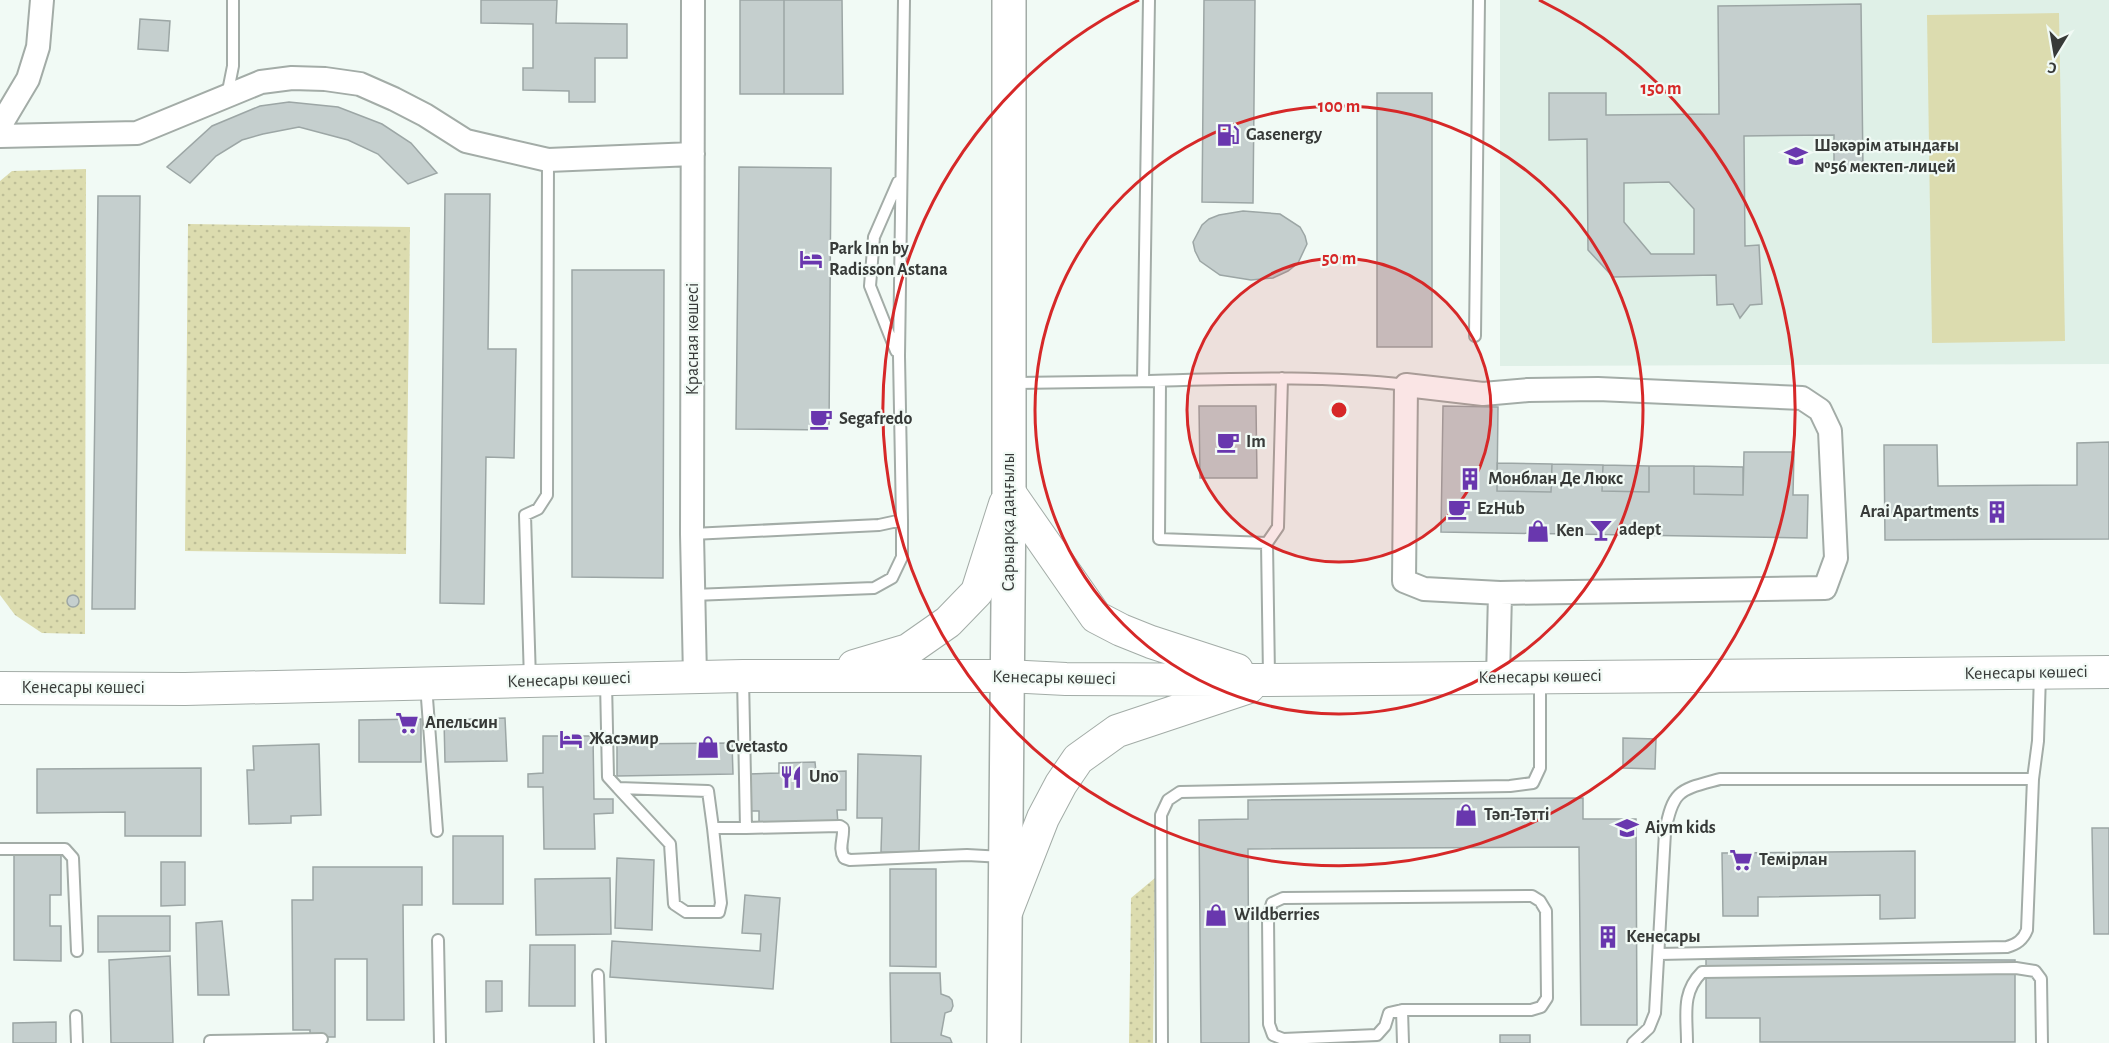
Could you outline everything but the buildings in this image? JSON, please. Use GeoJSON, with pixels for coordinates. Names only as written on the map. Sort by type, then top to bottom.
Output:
{"type":"FeatureCollection","features":[{"type":"Feature","properties":{"kind":"main road","name":"Сарыарқа даңғылы"},"geometry":{"type":"LineString","coordinates":[[1004,1043],[1009,492],[1009,0]]}},
{"type":"Feature","properties":{"kind":"street"},"geometry":{"type":"LineString","coordinates":[[0,126],[28,79],[38,47],[42,0]]}},
{"type":"Feature","properties":{"kind":"street","name":"Красная көшесі"},"geometry":{"type":"LineString","coordinates":[[693,0],[694,677]]}},
{"type":"Feature","properties":{"kind":"street"},"geometry":{"type":"LineString","coordinates":[[0,136],[137,133],[261,82],[292,78],[325,79],[360,84],[415,109],[465,141],[548,160],[693,154]]}},
{"type":"Feature","properties":{"kind":"street"},"geometry":{"type":"LineString","coordinates":[[1406,385],[1483,394],[1528,390],[1598,389],[1802,398],[1820,410],[1830,431],[1836,558],[1825,588],[1500,593],[1424,589],[1404,581],[1406,385]]}},
{"type":"Feature","properties":{"kind":"street"},"geometry":{"type":"LineString","coordinates":[[813,676],[908,650],[948,622],[976,592],[1009,492]]}},
{"type":"Feature","properties":{"kind":"street"},"geometry":{"type":"LineString","coordinates":[[1009,492],[1096,616],[1121,630],[1151,642],[1269,680]]}},
{"type":"Feature","properties":{"kind":"street"},"geometry":{"type":"LineString","coordinates":[[1498,678],[1500,593]]}},
{"type":"Feature","properties":{"kind":"street","name":"Кенесары көшесі"},"geometry":{"type":"LineString","coordinates":[[0,688],[185,689],[743,676],[1008,676],[1066,679],[1269,680],[2109,672]]}},
{"type":"Feature","properties":{"kind":"street"},"geometry":{"type":"LineString","coordinates":[[1005,914],[1043,818],[1061,784],[1078,759],[1117,731],[1269,680]]}},
{"type":"Feature","properties":{"kind":"lane"},"geometry":{"type":"LineString","coordinates":[[227,96],[233,66],[233,0]]}},
{"type":"Feature","properties":{"kind":"lane"},"geometry":{"type":"LineString","coordinates":[[693,595],[874,588],[892,578],[902,557],[898,356],[904,0]]}},
{"type":"Feature","properties":{"kind":"lane"},"geometry":{"type":"LineString","coordinates":[[1143,381],[1149,0]]}},
{"type":"Feature","properties":{"kind":"lane"},"geometry":{"type":"LineString","coordinates":[[1474,336],[1479,0]]}},
{"type":"Feature","properties":{"kind":"lane"},"geometry":{"type":"LineString","coordinates":[[530,682],[525,515],[538,509],[547,495],[548,160]]}},
{"type":"Feature","properties":{"kind":"lane"},"geometry":{"type":"LineString","coordinates":[[898,356],[870,286],[874,237],[901,176]]}},
{"type":"Feature","properties":{"kind":"lane"},"geometry":{"type":"LineString","coordinates":[[1008,383],[1282,378],[1371,381],[1406,385]]}},
{"type":"Feature","properties":{"kind":"lane"},"geometry":{"type":"LineString","coordinates":[[1269,680],[1267,543],[1278,527],[1282,378]]}},
{"type":"Feature","properties":{"kind":"lane"},"geometry":{"type":"LineString","coordinates":[[1143,381],[1160,381],[1159,540],[1267,543]]}},
{"type":"Feature","properties":{"kind":"lane"},"geometry":{"type":"LineString","coordinates":[[692,534],[879,525],[902,520]]}},
{"type":"Feature","properties":{"kind":"lane"},"geometry":{"type":"LineString","coordinates":[[1659,954],[2007,947],[2016,944],[2024,938],[2027,930],[2040,673]]}},
{"type":"Feature","properties":{"kind":"lane"},"geometry":{"type":"LineString","coordinates":[[743,676],[746,828]]}},
{"type":"Feature","properties":{"kind":"lane"},"geometry":{"type":"LineString","coordinates":[[1162,1043],[1161,815],[1168,800],[1180,792],[1510,786],[1533,783],[1540,768],[1540,676]]}},
{"type":"Feature","properties":{"kind":"lane"},"geometry":{"type":"LineString","coordinates":[[606,679],[608,777],[618,788],[670,844],[674,904],[686,912],[719,912],[721,903],[708,791],[618,788]]}},
{"type":"Feature","properties":{"kind":"lane"},"geometry":{"type":"LineString","coordinates":[[426,683],[437,831]]}},
{"type":"Feature","properties":{"kind":"lane"},"geometry":{"type":"LineString","coordinates":[[1633,1043],[1649,1028],[1655,1013],[1665,832],[1670,807],[1677,794],[1720,778],[2033,779]]}},
{"type":"Feature","properties":{"kind":"lane"},"geometry":{"type":"LineString","coordinates":[[713,828],[840,826],[843,828],[840,852],[844,858],[850,860],[967,855],[1006,857]]}},
{"type":"Feature","properties":{"kind":"lane"},"geometry":{"type":"LineString","coordinates":[[0,849],[65,849],[74,858],[77,951]]}},
{"type":"Feature","properties":{"kind":"lane"},"geometry":{"type":"LineString","coordinates":[[1532,896],[1540,901],[1546,911],[1547,987],[1547,998],[1541,1007],[1531,1010],[1402,1010],[1389,1013],[1385,1026],[1377,1035],[1283,1039],[1273,1035],[1269,1024],[1268,917],[1272,903],[1283,898],[1532,896]]}},
{"type":"Feature","properties":{"kind":"lane"},"geometry":{"type":"LineString","coordinates":[[438,940],[440,1043]]}},
{"type":"Feature","properties":{"kind":"lane"},"geometry":{"type":"LineString","coordinates":[[1688,1043],[1687,996],[1692,982],[1702,972],[2016,968],[2035,971],[2041,979],[2042,1043]]}},
{"type":"Feature","properties":{"kind":"lane"},"geometry":{"type":"LineString","coordinates":[[598,975],[600,1043]]}},
{"type":"Feature","properties":{"kind":"lane"},"geometry":{"type":"LineString","coordinates":[[1402,1010],[1403,1043]]}},
{"type":"Feature","properties":{"kind":"lane"},"geometry":{"type":"LineString","coordinates":[[76,1016],[77,1043]]}},
{"type":"Feature","properties":{"kind":"lane"},"geometry":{"type":"LineString","coordinates":[[210,1043],[210,1041],[322,1039]]}},
{"type":"Feature","properties":{"kind":"shaded area","name":"Шәкәрім атындағы №56 мектеп-лицей"},"geometry":{"type":"Polygon","coordinates":[[[1500,0],[2109,0],[2109,364],[1500,366],[1500,0]]]}},
{"type":"Feature","properties":{"kind":"green space"},"geometry":{"type":"Polygon","coordinates":[[[2059,13],[2065,341],[1932,343],[1927,15],[2059,13]]]}},
{"type":"Feature","properties":{"kind":"green space"},"geometry":{"type":"Polygon","coordinates":[[[86,169],[85,634],[42,633],[15,615],[0,595],[0,181],[12,171],[86,169]]]}},
{"type":"Feature","properties":{"kind":"green space"},"geometry":{"type":"Polygon","coordinates":[[[188,224],[410,227],[406,554],[185,551],[188,224]]]}},
{"type":"Feature","properties":{"kind":"green space"},"geometry":{"type":"Polygon","coordinates":[[[1155,878],[1153,1043],[1129,1043],[1131,898],[1155,878]]]}},
{"type":"Feature","properties":{"kind":"place","name":"Gasenergy"},"geometry":{"type":"Point","coordinates":[1228,135]}},
{"type":"Feature","properties":{"kind":"place","name":"Шәкәрім атындағы №56 мектеп-лицей"},"geometry":{"type":"Point","coordinates":[1796,156]}},
{"type":"Feature","properties":{"kind":"place","name":"Park Inn by Radisson Astana"},"geometry":{"type":"Point","coordinates":[811,259]}},
{"type":"Feature","properties":{"kind":"place","name":"Segafredo"},"geometry":{"type":"Point","coordinates":[821,419]}},
{"type":"Feature","properties":{"kind":"place","name":"Im"},"geometry":{"type":"Point","coordinates":[1228,442]}},
{"type":"Feature","properties":{"kind":"place","name":"Монблан Де Люкс"},"geometry":{"type":"Point","coordinates":[1470,479]}},
{"type":"Feature","properties":{"kind":"place","name":"EzHub"},"geometry":{"type":"Point","coordinates":[1459,509]}},
{"type":"Feature","properties":{"kind":"place","name":"Arai Apartments"},"geometry":{"type":"Point","coordinates":[1997,512]}},
{"type":"Feature","properties":{"kind":"place","name":"adept"},"geometry":{"type":"Point","coordinates":[1601,530]}},
{"type":"Feature","properties":{"kind":"place","name":"Ken"},"geometry":{"type":"Point","coordinates":[1538,531]}},
{"type":"Feature","properties":{"kind":"place","name":"Апельсин"},"geometry":{"type":"Point","coordinates":[407,723]}},
{"type":"Feature","properties":{"kind":"place","name":"Жасэмир"},"geometry":{"type":"Point","coordinates":[571,739]}},
{"type":"Feature","properties":{"kind":"place","name":"Cvetasto"},"geometry":{"type":"Point","coordinates":[708,747]}},
{"type":"Feature","properties":{"kind":"place","name":"Uno"},"geometry":{"type":"Point","coordinates":[791,777]}},
{"type":"Feature","properties":{"kind":"place","name":"Тәп-Тәтті"},"geometry":{"type":"Point","coordinates":[1466,815]}},
{"type":"Feature","properties":{"kind":"place","name":"Aiym kids"},"geometry":{"type":"Point","coordinates":[1627,828]}},
{"type":"Feature","properties":{"kind":"place","name":"Темірлан"},"geometry":{"type":"Point","coordinates":[1741,860]}},
{"type":"Feature","properties":{"kind":"place","name":"Wildberries"},"geometry":{"type":"Point","coordinates":[1216,915]}},
{"type":"Feature","properties":{"kind":"place","name":"Кенесары"},"geometry":{"type":"Point","coordinates":[1608,937]}}]}
